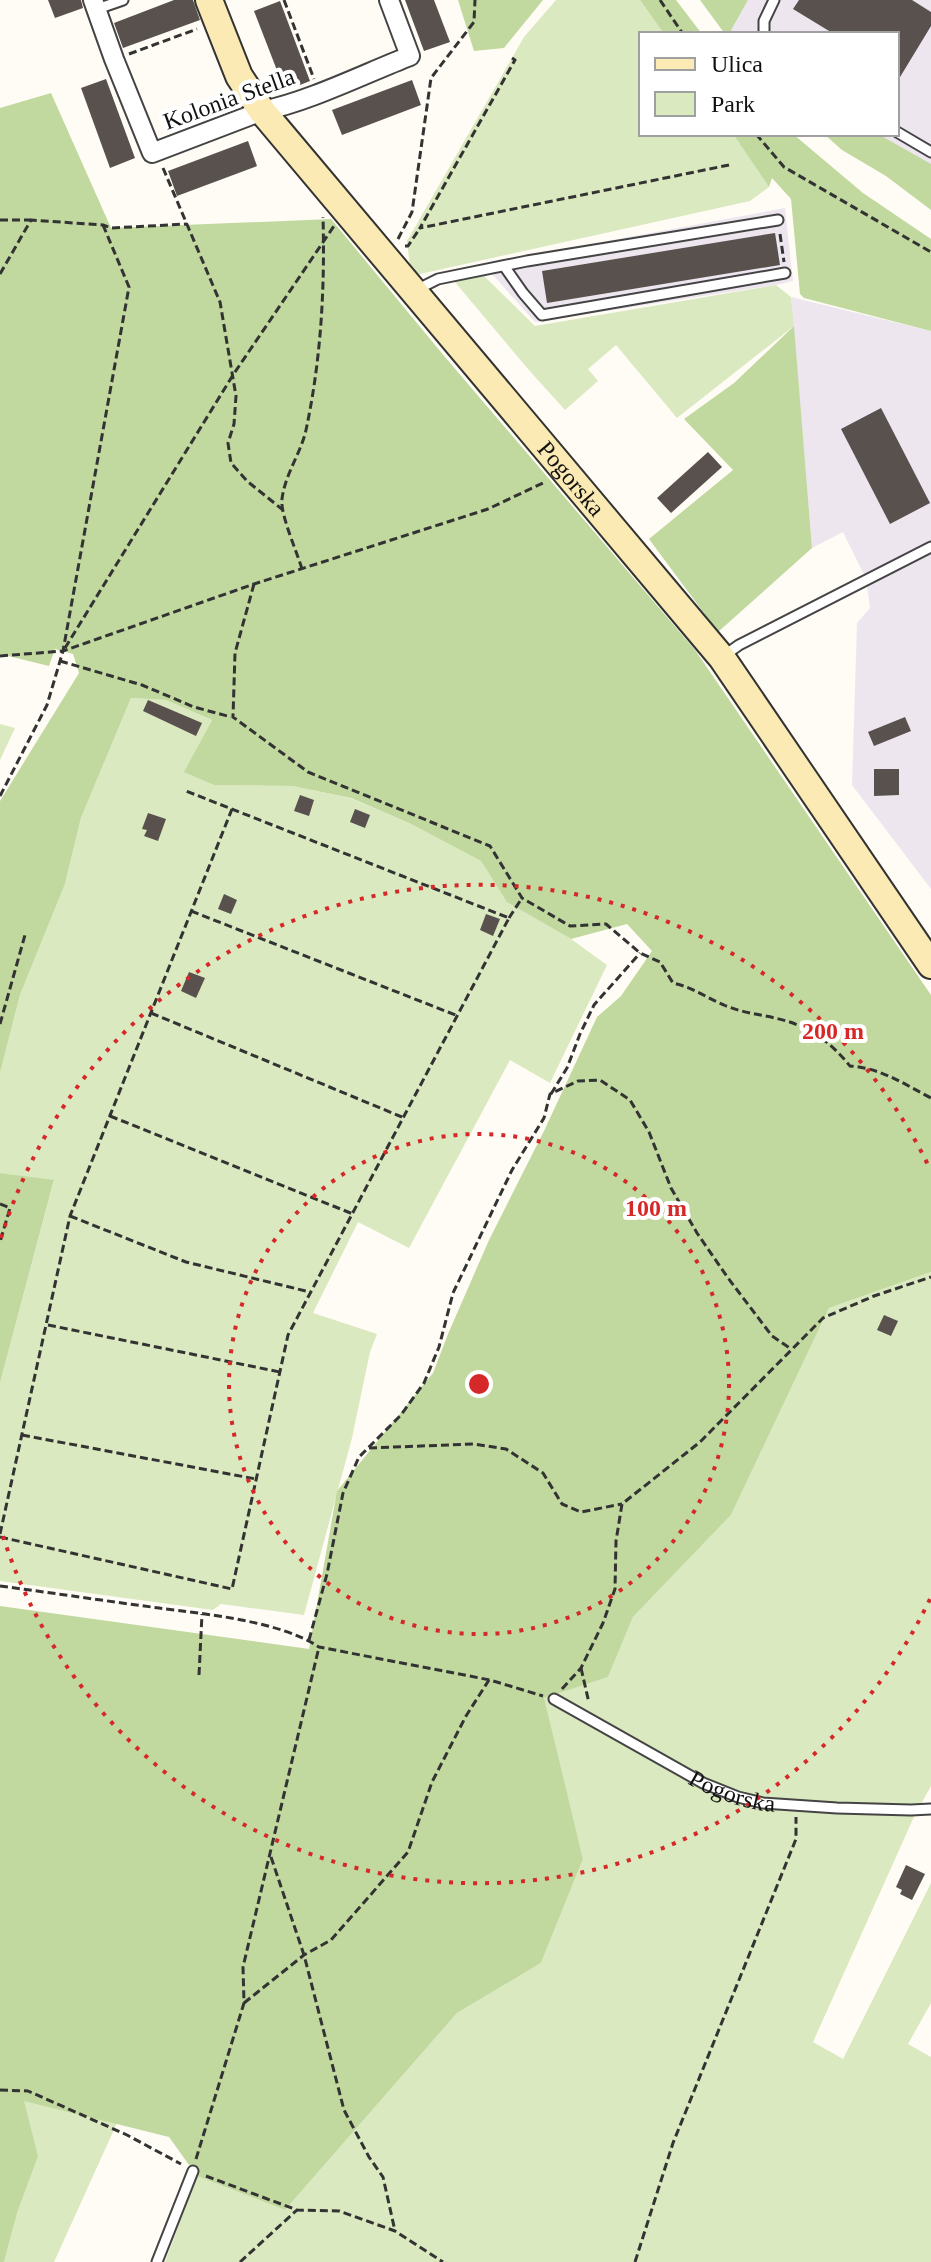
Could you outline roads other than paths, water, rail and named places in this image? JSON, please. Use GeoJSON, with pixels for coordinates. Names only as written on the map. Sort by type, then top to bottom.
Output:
{"type":"FeatureCollection","features":[{"type":"Feature","properties":{"kind":"street","name":"Kolonia Stella"},"geometry":{"type":"LineString","coordinates":[[95,5],[152,153],[410,56],[389,0]]}},
{"type":"Feature","properties":{"kind":"street","name":"Pogorska"},"geometry":{"type":"LineString","coordinates":[[209,12],[239,76],[262,111],[722,658],[931,965]]}},
{"type":"Feature","properties":{"kind":"lane","name":"Kolonia Stella"},"geometry":{"type":"LineString","coordinates":[[95,5],[123,0]]}},
{"type":"Feature","properties":{"kind":"lane"},"geometry":{"type":"LineString","coordinates":[[764,32],[764,21],[774,0]]}},
{"type":"Feature","properties":{"kind":"lane"},"geometry":{"type":"LineString","coordinates":[[899,133],[931,152]]}},
{"type":"Feature","properties":{"kind":"lane"},"geometry":{"type":"LineString","coordinates":[[413,291],[438,279],[504,266],[778,220]]}},
{"type":"Feature","properties":{"kind":"lane"},"geometry":{"type":"LineString","coordinates":[[504,266],[542,315],[785,273]]}},
{"type":"Feature","properties":{"kind":"lane"},"geometry":{"type":"LineString","coordinates":[[722,658],[739,645],[931,547]]}},
{"type":"Feature","properties":{"kind":"lane","name":"Pogorska"},"geometry":{"type":"LineString","coordinates":[[554,1699],[703,1783],[738,1797],[763,1803],[884,1810],[931,1809]]}},
{"type":"Feature","properties":{"kind":"lane"},"geometry":{"type":"LineString","coordinates":[[157,2262],[193,2171]]}}]}
